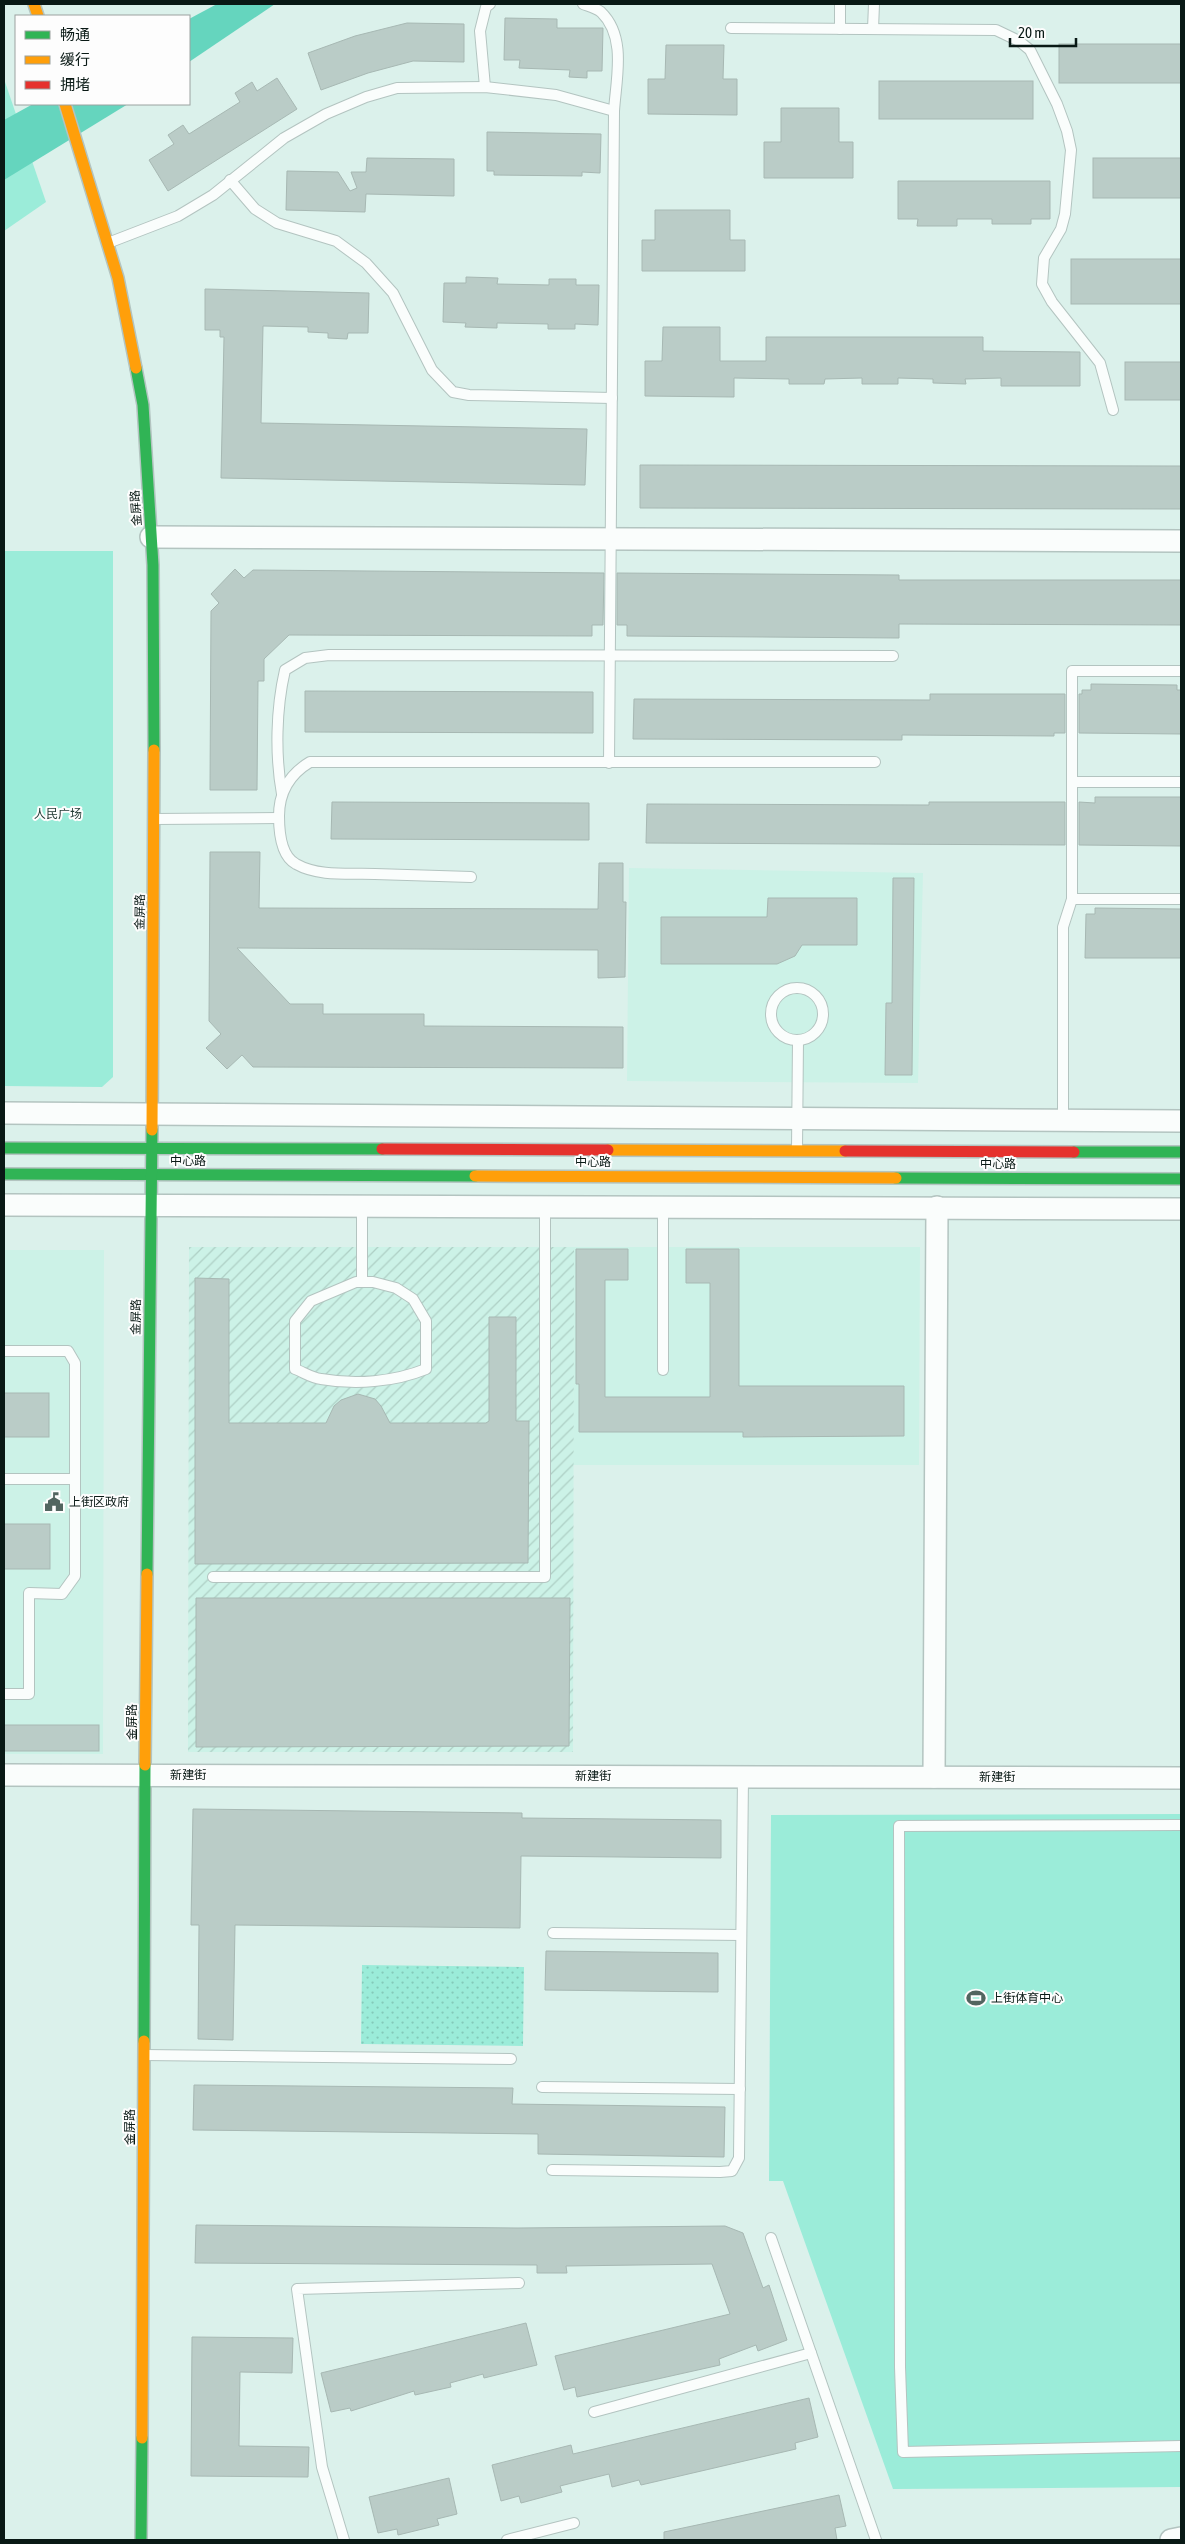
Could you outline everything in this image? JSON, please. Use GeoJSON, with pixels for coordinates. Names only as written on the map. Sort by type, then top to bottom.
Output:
{"type":"FeatureCollection","features":[{"type":"Feature","properties":{"kind":"street","name":"金屏路"},"geometry":{"type":"LineString","coordinates":[[65,105],[108,243],[128,322],[143,405],[151,537],[154,819],[145,1775],[141,2540]]}},
{"type":"Feature","properties":{"kind":"street"},"geometry":{"type":"LineString","coordinates":[[151,537],[1181,541]]}},
{"type":"Feature","properties":{"kind":"street"},"geometry":{"type":"LineString","coordinates":[[4,1113],[1181,1121]]}},
{"type":"Feature","properties":{"kind":"street","name":"中心路"},"geometry":{"type":"LineString","coordinates":[[4,1148],[1181,1152]]}},
{"type":"Feature","properties":{"kind":"street","name":"中心路"},"geometry":{"type":"LineString","coordinates":[[4,1174],[1181,1179]]}},
{"type":"Feature","properties":{"kind":"street"},"geometry":{"type":"LineString","coordinates":[[4,1205],[1181,1209]]}},
{"type":"Feature","properties":{"kind":"street"},"geometry":{"type":"LineString","coordinates":[[934,1777],[937,1207]]}},
{"type":"Feature","properties":{"kind":"street","name":"新建街"},"geometry":{"type":"LineString","coordinates":[[4,1775],[1181,1778]]}},
{"type":"Feature","properties":{"kind":"street"},"geometry":{"type":"LineString","coordinates":[[1171,2540],[1181,2538]]}},
{"type":"Feature","properties":{"kind":"lane"},"geometry":{"type":"LineString","coordinates":[[485,87],[480,32],[486,7],[490,4]]}},
{"type":"Feature","properties":{"kind":"lane"},"geometry":{"type":"LineString","coordinates":[[583,4],[600,12],[611,26],[618,45],[614,110],[609,762]]}},
{"type":"Feature","properties":{"kind":"lane"},"geometry":{"type":"LineString","coordinates":[[840,4],[840,29]]}},
{"type":"Feature","properties":{"kind":"lane"},"geometry":{"type":"LineString","coordinates":[[874,4],[874,29]]}},
{"type":"Feature","properties":{"kind":"lane"},"geometry":{"type":"LineString","coordinates":[[731,28],[996,30],[1019,41],[1030,50],[1057,104],[1071,150],[1065,214],[1061,229],[1044,258],[1042,284],[1052,302],[1100,363],[1114,410]]}},
{"type":"Feature","properties":{"kind":"lane"},"geometry":{"type":"LineString","coordinates":[[108,243],[178,216],[213,195],[284,138],[326,114],[366,97],[397,88],[485,87],[556,95],[614,110]]}},
{"type":"Feature","properties":{"kind":"lane"},"geometry":{"type":"LineString","coordinates":[[230,180],[255,210],[277,223],[336,240],[366,263],[393,293],[432,370],[453,392],[469,395],[612,398]]}},
{"type":"Feature","properties":{"kind":"lane"},"geometry":{"type":"LineString","coordinates":[[471,877],[320,873],[294,864],[282,842],[279,818],[282,794],[279,774],[279,695],[285,670],[306,658],[329,655],[893,656]]}},
{"type":"Feature","properties":{"kind":"lane"},"geometry":{"type":"LineString","coordinates":[[1062,1120],[1063,927],[1072,899],[1072,671],[1181,671]]}},
{"type":"Feature","properties":{"kind":"lane"},"geometry":{"type":"LineString","coordinates":[[282,794],[299,769],[310,762],[875,762]]}},
{"type":"Feature","properties":{"kind":"lane"},"geometry":{"type":"LineString","coordinates":[[1072,782],[1181,782]]}},
{"type":"Feature","properties":{"kind":"lane"},"geometry":{"type":"LineString","coordinates":[[154,819],[279,818]]}},
{"type":"Feature","properties":{"kind":"lane"},"geometry":{"type":"LineString","coordinates":[[1072,899],[1181,899]]}},
{"type":"Feature","properties":{"kind":"lane"},"geometry":{"type":"LineString","coordinates":[[794,988],[813,993],[823,1010],[819,1028],[813,1035],[798,1040],[781,1035],[773,1024],[770,1015],[777,997],[785,990],[794,988]]}},
{"type":"Feature","properties":{"kind":"lane"},"geometry":{"type":"LineString","coordinates":[[797,1150],[798,1040]]}},
{"type":"Feature","properties":{"kind":"lane"},"geometry":{"type":"LineString","coordinates":[[362,1206],[362,1282]]}},
{"type":"Feature","properties":{"kind":"lane"},"geometry":{"type":"LineString","coordinates":[[213,1577],[545,1576],[545,1206]]}},
{"type":"Feature","properties":{"kind":"lane"},"geometry":{"type":"LineString","coordinates":[[663,1206],[663,1370]]}},
{"type":"Feature","properties":{"kind":"lane"},"geometry":{"type":"LineString","coordinates":[[362,1282],[373,1282],[396,1288],[413,1299],[426,1321],[426,1369],[404,1378],[360,1381],[319,1379],[295,1369],[295,1321],[311,1301],[339,1288],[362,1282]]}},
{"type":"Feature","properties":{"kind":"lane"},"geometry":{"type":"LineString","coordinates":[[4,1351],[68,1351],[75,1363],[75,1576],[62,1594],[29,1594],[29,1694],[4,1694]]}},
{"type":"Feature","properties":{"kind":"lane"},"geometry":{"type":"LineString","coordinates":[[4,1480],[75,1479]]}},
{"type":"Feature","properties":{"kind":"lane"},"geometry":{"type":"LineString","coordinates":[[552,2170],[720,2172],[732,2171],[739,2158],[742,1776]]}},
{"type":"Feature","properties":{"kind":"lane"},"geometry":{"type":"LineString","coordinates":[[1181,1825],[899,1826],[900,2367],[903,2452],[1181,2446]]}},
{"type":"Feature","properties":{"kind":"lane"},"geometry":{"type":"LineString","coordinates":[[554,1933],[741,1935]]}},
{"type":"Feature","properties":{"kind":"lane"},"geometry":{"type":"LineString","coordinates":[[144,2054],[510,2059]]}},
{"type":"Feature","properties":{"kind":"lane"},"geometry":{"type":"LineString","coordinates":[[542,2088],[740,2089]]}},
{"type":"Feature","properties":{"kind":"lane"},"geometry":{"type":"LineString","coordinates":[[772,2238],[876,2540]]}},
{"type":"Feature","properties":{"kind":"lane"},"geometry":{"type":"LineString","coordinates":[[344,2540],[322,2467],[297,2288],[519,2283]]}},
{"type":"Feature","properties":{"kind":"lane"},"geometry":{"type":"LineString","coordinates":[[594,2412],[811,2353]]}},
{"type":"Feature","properties":{"kind":"lane"},"geometry":{"type":"LineString","coordinates":[[507,2540],[574,2523]]}},
{"type":"Feature","properties":{"kind":"shaded area"},"geometry":{"type":"Polygon","coordinates":[[[217,4],[275,4],[190,61],[190,18],[217,4]]]}},
{"type":"Feature","properties":{"kind":"shaded area"},"geometry":{"type":"Polygon","coordinates":[[[31,105],[126,105],[4,180],[4,120],[31,105]]]}},
{"type":"Feature","properties":{"kind":"shaded area"},"geometry":{"type":"Polygon","coordinates":[[[629,868],[923,873],[918,1083],[627,1081],[629,868]]]}},
{"type":"Feature","properties":{"kind":"shaded area"},"geometry":{"type":"Polygon","coordinates":[[[189,1247],[574,1247],[573,1752],[188,1752],[189,1247]]]}},
{"type":"Feature","properties":{"kind":"shaded area"},"geometry":{"type":"Polygon","coordinates":[[[574,1247],[920,1247],[919,1465],[573,1465],[574,1247]]]}},
{"type":"Feature","properties":{"kind":"shaded area","name":"上街区政府"},"geometry":{"type":"Polygon","coordinates":[[[4,1250],[104,1250],[103,1754],[4,1754],[4,1250]]]}},
{"type":"Feature","properties":{"kind":"green space"},"geometry":{"type":"Polygon","coordinates":[[[4,79],[46,202],[4,231],[4,79]]]}},
{"type":"Feature","properties":{"kind":"green space","name":"人民广场"},"geometry":{"type":"Polygon","coordinates":[[[4,551],[113,551],[113,1077],[102,1087],[4,1086],[4,551]]]}},
{"type":"Feature","properties":{"kind":"green space","name":"上街体育中心"},"geometry":{"type":"Polygon","coordinates":[[[1181,1814],[1181,2487],[893,2489],[783,2181],[769,2181],[771,1815],[1181,1814]]]}},
{"type":"Feature","properties":{"kind":"green space"},"geometry":{"type":"Polygon","coordinates":[[[362,1965],[524,1967],[523,2046],[361,2044],[362,1965]]]}},
{"type":"Feature","properties":{"kind":"building"},"geometry":{"type":"Polygon","coordinates":[[[505,18],[557,19],[557,28],[603,28],[602,71],[587,71],[587,78],[569,77],[570,70],[519,68],[520,60],[504,60],[505,18]]]}},
{"type":"Feature","properties":{"kind":"building"},"geometry":{"type":"Polygon","coordinates":[[[407,23],[464,24],[464,62],[413,61],[368,73],[321,90],[308,53],[355,36],[407,23]]]}},
{"type":"Feature","properties":{"kind":"building"},"geometry":{"type":"Polygon","coordinates":[[[1059,44],[1181,44],[1181,83],[1059,83],[1059,44]]]}},
{"type":"Feature","properties":{"kind":"building"},"geometry":{"type":"Polygon","coordinates":[[[666,45],[724,45],[723,79],[737,79],[737,115],[648,114],[648,79],[665,79],[666,45]]]}},
{"type":"Feature","properties":{"kind":"building"},"geometry":{"type":"Polygon","coordinates":[[[277,78],[297,109],[168,191],[149,160],[174,144],[168,135],[183,125],[189,134],[240,102],[235,93],[252,82],[257,91],[277,78]]]}},
{"type":"Feature","properties":{"kind":"building"},"geometry":{"type":"Polygon","coordinates":[[[879,81],[1033,81],[1033,119],[879,119],[879,81]]]}},
{"type":"Feature","properties":{"kind":"building"},"geometry":{"type":"Polygon","coordinates":[[[781,108],[839,108],[839,142],[853,142],[853,178],[764,178],[764,142],[781,142],[781,108]]]}},
{"type":"Feature","properties":{"kind":"building"},"geometry":{"type":"Polygon","coordinates":[[[487,132],[601,134],[600,173],[582,172],[582,176],[494,175],[494,171],[487,171],[487,132]]]}},
{"type":"Feature","properties":{"kind":"building"},"geometry":{"type":"Polygon","coordinates":[[[367,158],[454,159],[454,196],[366,194],[365,212],[286,210],[287,171],[338,172],[350,191],[357,188],[351,172],[366,172],[367,158]]]}},
{"type":"Feature","properties":{"kind":"building"},"geometry":{"type":"Polygon","coordinates":[[[1093,158],[1181,158],[1181,198],[1093,198],[1093,158]]]}},
{"type":"Feature","properties":{"kind":"building"},"geometry":{"type":"Polygon","coordinates":[[[898,181],[1050,181],[1050,219],[1031,219],[1031,224],[992,224],[992,219],[957,219],[957,226],[917,226],[918,219],[898,219],[898,181]]]}},
{"type":"Feature","properties":{"kind":"building"},"geometry":{"type":"Polygon","coordinates":[[[655,210],[730,210],[730,240],[745,240],[745,271],[642,271],[642,240],[655,240],[655,210]]]}},
{"type":"Feature","properties":{"kind":"building"},"geometry":{"type":"Polygon","coordinates":[[[1071,259],[1181,259],[1181,304],[1071,304],[1071,259]]]}},
{"type":"Feature","properties":{"kind":"building"},"geometry":{"type":"Polygon","coordinates":[[[466,277],[498,278],[497,284],[549,285],[549,279],[576,279],[576,285],[599,285],[598,325],[575,324],[575,329],[548,329],[548,324],[497,323],[497,328],[465,327],[466,323],[443,322],[444,283],[466,283],[466,277]]]}},
{"type":"Feature","properties":{"kind":"building"},"geometry":{"type":"Polygon","coordinates":[[[205,289],[369,293],[368,333],[348,333],[347,339],[328,338],[328,333],[308,332],[308,327],[263,326],[261,423],[587,429],[585,485],[221,478],[224,337],[220,337],[220,330],[205,330],[205,289]]]}},
{"type":"Feature","properties":{"kind":"building"},"geometry":{"type":"Polygon","coordinates":[[[663,327],[720,327],[720,361],[766,361],[766,337],[983,337],[983,351],[1080,352],[1080,386],[1001,386],[1001,378],[965,379],[966,384],[933,383],[933,379],[898,378],[898,384],[862,384],[862,378],[825,379],[824,384],[789,384],[789,379],[734,378],[734,397],[645,396],[645,361],[662,361],[663,327]]]}},
{"type":"Feature","properties":{"kind":"building"},"geometry":{"type":"Polygon","coordinates":[[[1125,362],[1181,362],[1181,400],[1125,400],[1125,362]]]}},
{"type":"Feature","properties":{"kind":"building"},"geometry":{"type":"Polygon","coordinates":[[[640,465],[1181,466],[1181,509],[640,508],[640,465]]]}},
{"type":"Feature","properties":{"kind":"building"},"geometry":{"type":"Polygon","coordinates":[[[235,569],[244,578],[253,570],[604,573],[603,625],[592,625],[592,636],[289,635],[264,659],[264,681],[258,681],[257,790],[210,790],[211,611],[219,603],[211,594],[235,569]]]}},
{"type":"Feature","properties":{"kind":"building"},"geometry":{"type":"Polygon","coordinates":[[[617,573],[899,575],[899,580],[1181,580],[1181,625],[899,624],[899,638],[627,636],[627,625],[617,625],[617,573]]]}},
{"type":"Feature","properties":{"kind":"building"},"geometry":{"type":"Polygon","coordinates":[[[1091,684],[1177,685],[1177,690],[1181,690],[1181,734],[1079,733],[1079,694],[1082,694],[1082,690],[1091,690],[1091,684]]]}},
{"type":"Feature","properties":{"kind":"building"},"geometry":{"type":"Polygon","coordinates":[[[305,691],[593,692],[593,733],[305,732],[305,691]]]}},
{"type":"Feature","properties":{"kind":"building"},"geometry":{"type":"Polygon","coordinates":[[[930,694],[1065,694],[1065,733],[1054,733],[1054,736],[902,735],[902,740],[633,739],[634,699],[930,700],[930,694]]]}},
{"type":"Feature","properties":{"kind":"building"},"geometry":{"type":"Polygon","coordinates":[[[1095,797],[1181,797],[1181,846],[1079,845],[1079,802],[1095,803],[1095,797]]]}},
{"type":"Feature","properties":{"kind":"building"},"geometry":{"type":"Polygon","coordinates":[[[332,802],[589,803],[589,840],[331,839],[332,802]]]}},
{"type":"Feature","properties":{"kind":"building"},"geometry":{"type":"Polygon","coordinates":[[[929,802],[1065,802],[1065,845],[646,843],[647,804],[929,805],[929,802]]]}},
{"type":"Feature","properties":{"kind":"building"},"geometry":{"type":"Polygon","coordinates":[[[210,852],[260,852],[259,908],[598,909],[599,863],[623,863],[623,902],[626,902],[625,977],[598,978],[598,950],[237,948],[290,1004],[323,1004],[323,1014],[424,1014],[424,1026],[623,1027],[623,1068],[253,1067],[242,1055],[227,1069],[206,1048],[221,1034],[209,1021],[210,852]]]}},
{"type":"Feature","properties":{"kind":"building"},"geometry":{"type":"Polygon","coordinates":[[[893,878],[914,878],[912,1075],[885,1075],[886,1003],[892,1003],[893,878]]]}},
{"type":"Feature","properties":{"kind":"building"},"geometry":{"type":"Polygon","coordinates":[[[768,898],[857,898],[857,945],[802,945],[795,956],[777,964],[661,964],[661,917],[767,917],[768,898]]]}},
{"type":"Feature","properties":{"kind":"building"},"geometry":{"type":"Polygon","coordinates":[[[1095,908],[1181,909],[1181,958],[1085,958],[1086,914],[1095,914],[1095,908]]]}},
{"type":"Feature","properties":{"kind":"building"},"geometry":{"type":"Polygon","coordinates":[[[576,1249],[628,1249],[628,1280],[605,1280],[605,1397],[710,1397],[710,1283],[686,1283],[686,1249],[739,1249],[739,1386],[904,1386],[904,1436],[743,1437],[743,1432],[579,1432],[579,1384],[576,1384],[576,1249]]]}},
{"type":"Feature","properties":{"kind":"building"},"geometry":{"type":"Polygon","coordinates":[[[195,1278],[229,1279],[229,1423],[326,1423],[334,1406],[341,1400],[358,1394],[375,1399],[390,1423],[486,1423],[489,1421],[489,1317],[516,1317],[516,1421],[529,1421],[528,1563],[195,1564],[195,1278]]]}},
{"type":"Feature","properties":{"kind":"building"},"geometry":{"type":"Polygon","coordinates":[[[4,1393],[49,1393],[49,1437],[4,1437],[4,1393]]]}},
{"type":"Feature","properties":{"kind":"building"},"geometry":{"type":"Polygon","coordinates":[[[4,1524],[50,1524],[50,1569],[4,1569],[4,1524]]]}},
{"type":"Feature","properties":{"kind":"building"},"geometry":{"type":"Polygon","coordinates":[[[196,1598],[570,1598],[569,1746],[196,1747],[196,1598]]]}},
{"type":"Feature","properties":{"kind":"building"},"geometry":{"type":"Polygon","coordinates":[[[4,1725],[99,1725],[99,1751],[4,1751],[4,1725]]]}},
{"type":"Feature","properties":{"kind":"building"},"geometry":{"type":"Polygon","coordinates":[[[193,1809],[522,1813],[522,1818],[721,1820],[721,1858],[521,1856],[520,1928],[235,1925],[233,2040],[198,2039],[199,1925],[191,1925],[193,1809]]]}},
{"type":"Feature","properties":{"kind":"building"},"geometry":{"type":"Polygon","coordinates":[[[546,1951],[718,1953],[718,1992],[545,1990],[546,1951]]]}},
{"type":"Feature","properties":{"kind":"building"},"geometry":{"type":"Polygon","coordinates":[[[194,2085],[513,2088],[512,2104],[725,2107],[724,2157],[538,2154],[538,2134],[193,2130],[194,2085]]]}},
{"type":"Feature","properties":{"kind":"building"},"geometry":{"type":"Polygon","coordinates":[[[196,2225],[518,2228],[725,2226],[743,2233],[763,2288],[769,2285],[787,2340],[758,2351],[756,2345],[719,2359],[720,2365],[577,2397],[575,2387],[564,2390],[555,2356],[730,2314],[712,2264],[566,2266],[567,2273],[537,2273],[537,2265],[195,2263],[196,2225]]]}},
{"type":"Feature","properties":{"kind":"building"},"geometry":{"type":"Polygon","coordinates":[[[526,2323],[537,2365],[484,2378],[483,2374],[450,2383],[451,2387],[415,2395],[414,2391],[351,2411],[350,2408],[331,2412],[321,2373],[526,2323]]]}},
{"type":"Feature","properties":{"kind":"building"},"geometry":{"type":"Polygon","coordinates":[[[192,2337],[293,2338],[292,2373],[240,2372],[239,2446],[309,2447],[308,2477],[191,2476],[192,2337]]]}},
{"type":"Feature","properties":{"kind":"building"},"geometry":{"type":"Polygon","coordinates":[[[809,2398],[818,2437],[795,2443],[796,2449],[641,2485],[639,2480],[612,2487],[609,2474],[560,2486],[562,2492],[521,2503],[519,2496],[501,2501],[492,2465],[571,2445],[573,2454],[809,2398]]]}},
{"type":"Feature","properties":{"kind":"building"},"geometry":{"type":"Polygon","coordinates":[[[449,2478],[457,2514],[437,2519],[439,2525],[398,2535],[397,2529],[378,2533],[369,2497],[449,2478]]]}},
{"type":"Feature","properties":{"kind":"building"},"geometry":{"type":"Polygon","coordinates":[[[839,2495],[846,2526],[835,2528],[837,2540],[664,2540],[664,2532],[839,2495]]]}},
{"type":"Feature","properties":{"kind":"traffic: fast"},"geometry":{"type":"LineString","coordinates":[[136,368],[143,405],[153,565],[154,750]]}},
{"type":"Feature","properties":{"kind":"traffic: fast"},"geometry":{"type":"LineString","coordinates":[[147,1574],[152,1130]]}},
{"type":"Feature","properties":{"kind":"traffic: fast"},"geometry":{"type":"LineString","coordinates":[[4,1148],[382,1149]]}},
{"type":"Feature","properties":{"kind":"traffic: fast"},"geometry":{"type":"LineString","coordinates":[[1074,1152],[1181,1152]]}},
{"type":"Feature","properties":{"kind":"traffic: fast"},"geometry":{"type":"LineString","coordinates":[[4,1174],[475,1176]]}},
{"type":"Feature","properties":{"kind":"traffic: fast"},"geometry":{"type":"LineString","coordinates":[[896,1178],[1181,1179]]}},
{"type":"Feature","properties":{"kind":"traffic: fast"},"geometry":{"type":"LineString","coordinates":[[144,2041],[145,1765]]}},
{"type":"Feature","properties":{"kind":"traffic: fast"},"geometry":{"type":"LineString","coordinates":[[141,2540],[142,2438]]}},
{"type":"Feature","properties":{"kind":"traffic: slow"},"geometry":{"type":"LineString","coordinates":[[34,4],[38,15]]}},
{"type":"Feature","properties":{"kind":"traffic: slow"},"geometry":{"type":"LineString","coordinates":[[65,105],[118,278],[136,368]]}},
{"type":"Feature","properties":{"kind":"traffic: slow"},"geometry":{"type":"LineString","coordinates":[[152,1130],[154,750]]}},
{"type":"Feature","properties":{"kind":"traffic: slow"},"geometry":{"type":"LineString","coordinates":[[608,1150],[845,1151]]}},
{"type":"Feature","properties":{"kind":"traffic: slow"},"geometry":{"type":"LineString","coordinates":[[475,1176],[896,1178]]}},
{"type":"Feature","properties":{"kind":"traffic: slow"},"geometry":{"type":"LineString","coordinates":[[145,1765],[147,1574]]}},
{"type":"Feature","properties":{"kind":"traffic: slow"},"geometry":{"type":"LineString","coordinates":[[142,2438],[144,2041]]}},
{"type":"Feature","properties":{"kind":"traffic: jam"},"geometry":{"type":"LineString","coordinates":[[382,1149],[608,1150]]}},
{"type":"Feature","properties":{"kind":"traffic: jam"},"geometry":{"type":"LineString","coordinates":[[845,1151],[1074,1152]]}},
{"type":"Feature","properties":{"kind":"place","name":"上街区政府"},"geometry":{"type":"Point","coordinates":[54,1502]}},
{"type":"Feature","properties":{"kind":"place","name":"上街体育中心"},"geometry":{"type":"Point","coordinates":[976,1998]}}]}
